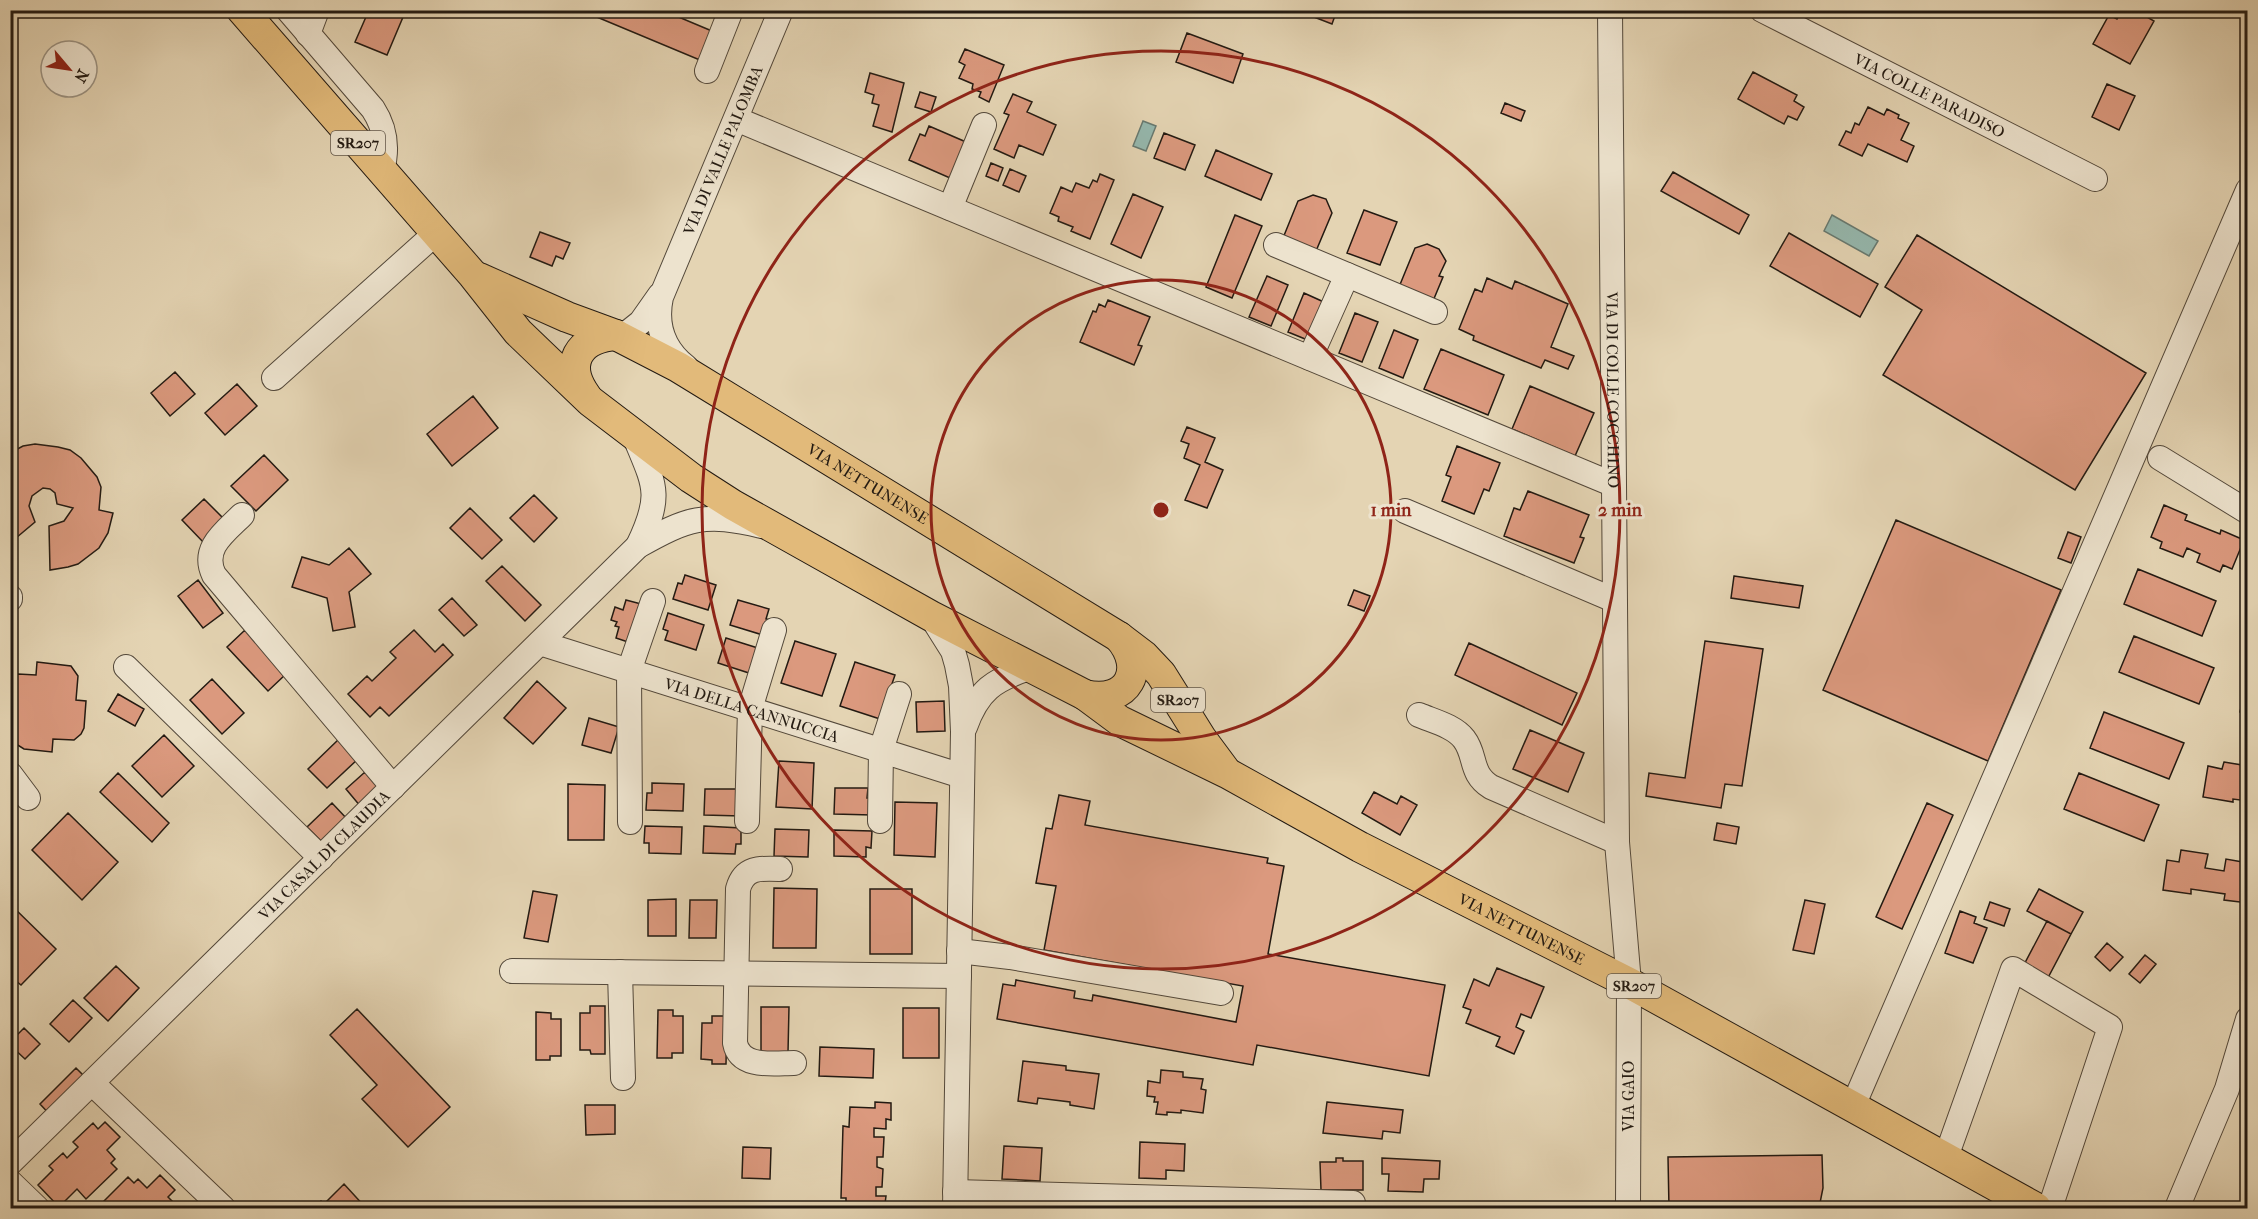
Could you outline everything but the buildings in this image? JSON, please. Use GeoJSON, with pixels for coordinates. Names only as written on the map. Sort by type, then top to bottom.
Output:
{"type":"FeatureCollection","features":[{"type":"Feature","properties":{"kind":"main road","name":"VIA NETTUNENSE"},"geometry":{"type":"LineString","coordinates":[[242,10],[473,275],[518,332],[590,401],[709,490],[773,529],[931,616],[1085,696],[1120,721],[1227,773],[1360,847],[1629,983],[2036,1209]]}},
{"type":"Feature","properties":{"kind":"main road","name":"VIA NETTUNENSE"},"geometry":{"type":"LineString","coordinates":[[473,275],[618,337],[716,389],[1119,637],[1144,656],[1161,674],[1201,738],[1227,773]]}},
{"type":"Feature","properties":{"kind":"main road","name":"VIA NETTUNENSE"},"geometry":{"type":"LineString","coordinates":[[590,401],[577,381],[575,368],[578,354],[593,339],[618,337]]}},
{"type":"Feature","properties":{"kind":"main road","name":"VIA NETTUNENSE"},"geometry":{"type":"LineString","coordinates":[[1085,696],[1111,697],[1125,687],[1131,670],[1131,662],[1128,650],[1119,637]]}},
{"type":"Feature","properties":{"kind":"street"},"geometry":{"type":"LineString","coordinates":[[288,10],[380,119],[386,149],[382,170]]}},
{"type":"Feature","properties":{"kind":"street"},"geometry":{"type":"LineString","coordinates":[[308,34],[318,10]]}},
{"type":"Feature","properties":{"kind":"street"},"geometry":{"type":"LineString","coordinates":[[707,71],[731,10]]}},
{"type":"Feature","properties":{"kind":"street","name":"VIA DI VALLE PALOMBA"},"geometry":{"type":"LineString","coordinates":[[618,337],[645,317],[664,288],[781,10]]}},
{"type":"Feature","properties":{"kind":"street","name":"VIA DI COLLE COCCHINO"},"geometry":{"type":"LineString","coordinates":[[1610,10],[1612,484],[1617,842],[1629,983]]}},
{"type":"Feature","properties":{"kind":"street","name":"VIA COLLE PARADISO"},"geometry":{"type":"LineString","coordinates":[[1762,10],[2095,179]]}},
{"type":"Feature","properties":{"kind":"street"},"geometry":{"type":"LineString","coordinates":[[736,118],[1612,484]]}},
{"type":"Feature","properties":{"kind":"street"},"geometry":{"type":"LineString","coordinates":[[950,208],[984,125]]}},
{"type":"Feature","properties":{"kind":"street"},"geometry":{"type":"LineString","coordinates":[[1853,1106],[2247,190]]}},
{"type":"Feature","properties":{"kind":"street"},"geometry":{"type":"LineString","coordinates":[[274,378],[436,232]]}},
{"type":"Feature","properties":{"kind":"street"},"geometry":{"type":"LineString","coordinates":[[1276,246],[1435,312]]}},
{"type":"Feature","properties":{"kind":"street"},"geometry":{"type":"LineString","coordinates":[[1310,358],[1347,275]]}},
{"type":"Feature","properties":{"kind":"street","name":"VIA DI VALLE PALOMBA"},"geometry":{"type":"LineString","coordinates":[[664,288],[658,315],[666,346],[681,363],[716,389]]}},
{"type":"Feature","properties":{"kind":"street","name":"VIA CASAL DI CLAUDIA"},"geometry":{"type":"LineString","coordinates":[[634,435],[650,475],[654,492],[652,513],[638,546]]}},
{"type":"Feature","properties":{"kind":"street"},"geometry":{"type":"LineString","coordinates":[[2160,458],[2247,512]]}},
{"type":"Feature","properties":{"kind":"street"},"geometry":{"type":"LineString","coordinates":[[1406,511],[1614,600]]}},
{"type":"Feature","properties":{"kind":"street"},"geometry":{"type":"LineString","coordinates":[[242,515],[219,537],[211,549],[209,563],[214,575],[393,787]]}},
{"type":"Feature","properties":{"kind":"street","name":"VIA CASAL DI CLAUDIA"},"geometry":{"type":"LineString","coordinates":[[10,1163],[638,546],[672,527],[695,519],[738,521],[773,529]]}},
{"type":"Feature","properties":{"kind":"street"},"geometry":{"type":"LineString","coordinates":[[630,822],[629,671],[653,601]]}},
{"type":"Feature","properties":{"kind":"street"},"geometry":{"type":"LineString","coordinates":[[931,616],[952,651],[957,665],[961,686],[963,732],[955,1200],[1353,1203]]}},
{"type":"Feature","properties":{"kind":"street"},"geometry":{"type":"LineString","coordinates":[[747,821],[750,709],[774,630]]}},
{"type":"Feature","properties":{"kind":"street","name":"VIA DELLA CANNUCCIA"},"geometry":{"type":"LineString","coordinates":[[540,643],[962,776]]}},
{"type":"Feature","properties":{"kind":"street"},"geometry":{"type":"LineString","coordinates":[[126,667],[321,858]]}},
{"type":"Feature","properties":{"kind":"street"},"geometry":{"type":"LineString","coordinates":[[963,732],[983,692],[1000,679],[1029,668]]}},
{"type":"Feature","properties":{"kind":"street"},"geometry":{"type":"LineString","coordinates":[[880,821],[881,750],[899,694]]}},
{"type":"Feature","properties":{"kind":"street"},"geometry":{"type":"LineString","coordinates":[[1419,715],[1462,736],[1470,750],[1475,770],[1479,777],[1491,787],[1617,842]]}},
{"type":"Feature","properties":{"kind":"street"},"geometry":{"type":"LineString","coordinates":[[10,774],[28,798]]}},
{"type":"Feature","properties":{"kind":"street"},"geometry":{"type":"LineString","coordinates":[[780,869],[752,870],[744,875],[739,884],[735,1043],[738,1052],[746,1060],[794,1063]]}},
{"type":"Feature","properties":{"kind":"street"},"geometry":{"type":"LineString","coordinates":[[959,951],[1010,957],[1221,993]]}},
{"type":"Feature","properties":{"kind":"street"},"geometry":{"type":"LineString","coordinates":[[1946,1157],[2013,969],[2110,1027],[2050,1209]]}},
{"type":"Feature","properties":{"kind":"street"},"geometry":{"type":"LineString","coordinates":[[512,971],[959,976]]}},
{"type":"Feature","properties":{"kind":"street"},"geometry":{"type":"LineString","coordinates":[[620,972],[623,1078]]}},
{"type":"Feature","properties":{"kind":"street","name":"VIA GAIO"},"geometry":{"type":"LineString","coordinates":[[1628,1209],[1629,983]]}},
{"type":"Feature","properties":{"kind":"street"},"geometry":{"type":"LineString","coordinates":[[2176,1209],[2227,1089],[2247,1019]]}},
{"type":"Feature","properties":{"kind":"street"},"geometry":{"type":"LineString","coordinates":[[92,1083],[222,1209]]}},
{"type":"Feature","properties":{"kind":"street"},"geometry":{"type":"LineString","coordinates":[[10,1182],[37,1209]]}},
{"type":"Feature","properties":{"kind":"water"},"geometry":{"type":"Polygon","coordinates":[[[1143,121],[1156,126],[1146,151],[1133,146],[1143,121]]]}},
{"type":"Feature","properties":{"kind":"water"},"geometry":{"type":"Polygon","coordinates":[[[1832,215],[1878,241],[1869,256],[1824,231],[1832,215]]]}}]}
